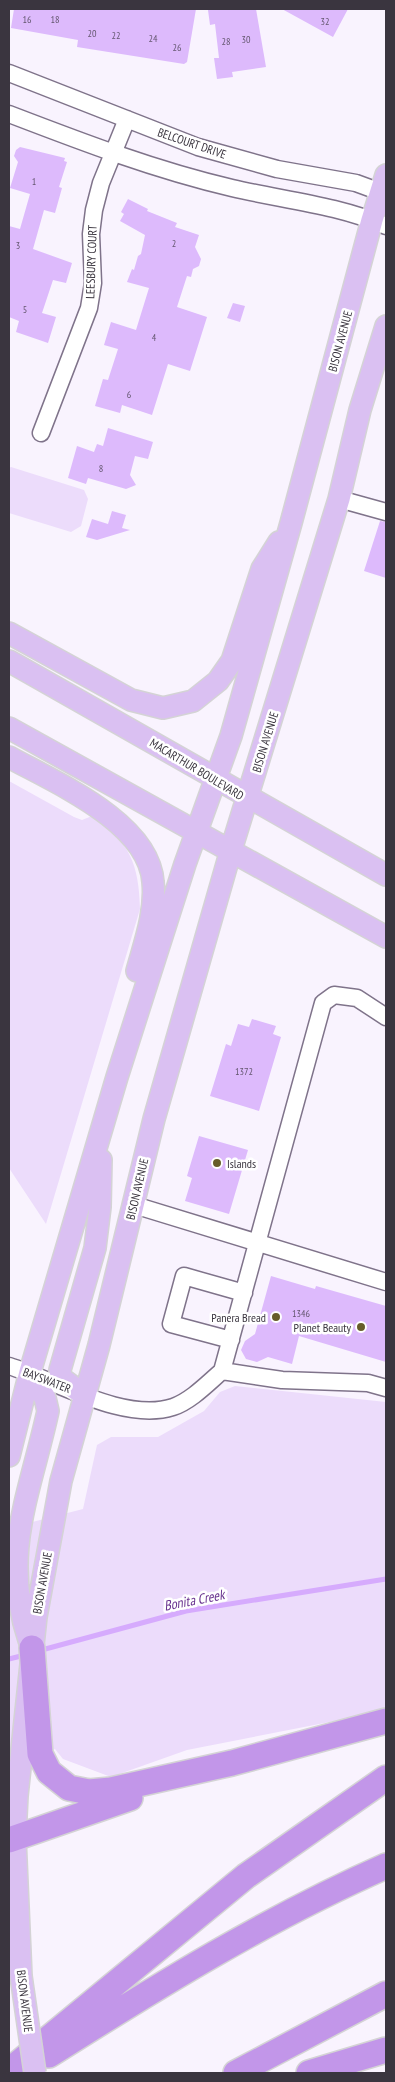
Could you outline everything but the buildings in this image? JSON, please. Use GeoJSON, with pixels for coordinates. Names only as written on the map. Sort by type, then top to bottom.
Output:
{"type":"FeatureCollection","features":[{"type":"Feature","properties":{"kind":"highway"},"geometry":{"type":"LineString","coordinates":[[32,1648],[40,1754],[49,1772],[69,1788],[89,1792],[111,1790],[232,1763],[380,1723]]}},
{"type":"Feature","properties":{"kind":"highway"},"geometry":{"type":"LineString","coordinates":[[12,1839],[232,1763]]}},
{"type":"Feature","properties":{"kind":"highway"},"geometry":{"type":"LineString","coordinates":[[9,2071],[246,1876],[386,1778]]}},
{"type":"Feature","properties":{"kind":"highway"},"geometry":{"type":"LineString","coordinates":[[21,2073],[166,1981],[342,1885],[386,1866]]}},
{"type":"Feature","properties":{"kind":"highway"},"geometry":{"type":"LineString","coordinates":[[236,2073],[386,1994]]}},
{"type":"Feature","properties":{"kind":"highway"},"geometry":{"type":"LineString","coordinates":[[309,2073],[386,2050]]}},
{"type":"Feature","properties":{"kind":"main road","name":"BISON AVENUE"},"geometry":{"type":"LineString","coordinates":[[9,1456],[30,1372],[117,1077],[197,830],[231,736],[379,223],[384,187]]}},
{"type":"Feature","properties":{"kind":"main road","name":"BISON AVENUE"},"geometry":{"type":"LineString","coordinates":[[35,2073],[21,1976],[12,1839],[32,1648],[61,1482],[134,1205],[154,1119],[232,850],[339,499],[360,410],[386,326]]}},
{"type":"Feature","properties":{"kind":"main road"},"geometry":{"type":"LineString","coordinates":[[9,634],[131,700],[163,708],[193,701],[218,681],[232,661],[262,569],[291,523]]}},
{"type":"Feature","properties":{"kind":"main road","name":"MACARTHUR BOULEVARD"},"geometry":{"type":"LineString","coordinates":[[9,661],[386,876]]}},
{"type":"Feature","properties":{"kind":"main road"},"geometry":{"type":"LineString","coordinates":[[9,728],[197,830],[386,937]]}},
{"type":"Feature","properties":{"kind":"main road"},"geometry":{"type":"LineString","coordinates":[[9,757],[99,807],[129,834],[149,862],[154,896],[149,928],[122,1028],[117,1077]]}},
{"type":"Feature","properties":{"kind":"main road"},"geometry":{"type":"LineString","coordinates":[[84,1395],[62,1378],[60,1370],[96,1240],[100,1207],[100,1135]]}},
{"type":"Feature","properties":{"kind":"main road"},"geometry":{"type":"LineString","coordinates":[[30,1372],[45,1398],[48,1411],[24,1503],[15,1562],[24,1625],[32,1648]]}},
{"type":"Feature","properties":{"kind":"street","name":"BELCOURT DRIVE"},"geometry":{"type":"LineString","coordinates":[[9,73],[198,147],[277,169],[384,187]]}},
{"type":"Feature","properties":{"kind":"street"},"geometry":{"type":"LineString","coordinates":[[9,114],[155,168],[379,223]]}},
{"type":"Feature","properties":{"kind":"street","name":"LEESBURY COURT"},"geometry":{"type":"LineString","coordinates":[[41,433],[89,308],[93,283],[91,234],[94,210],[127,119]]}},
{"type":"Feature","properties":{"kind":"street"},"geometry":{"type":"LineString","coordinates":[[339,499],[386,512]]}},
{"type":"Feature","properties":{"kind":"street"},"geometry":{"type":"LineString","coordinates":[[386,1017],[356,998],[334,995],[323,1003],[222,1371],[282,1380],[368,1383],[386,1388]]}},
{"type":"Feature","properties":{"kind":"street"},"geometry":{"type":"LineString","coordinates":[[134,1205],[386,1282]]}},
{"type":"Feature","properties":{"kind":"street"},"geometry":{"type":"LineString","coordinates":[[231,1340],[171,1324],[184,1276],[244,1293]]}},
{"type":"Feature","properties":{"kind":"street","name":"BAYSWATER"},"geometry":{"type":"LineString","coordinates":[[9,1366],[30,1372],[84,1395],[146,1410],[174,1407],[200,1390],[222,1371]]}},
{"type":"Feature","properties":{"kind":"shaded area"},"geometry":{"type":"Polygon","coordinates":[[[11,467],[84,490],[88,499],[81,526],[71,532],[9,513],[9,468],[11,467]]]}},
{"type":"Feature","properties":{"kind":"shaded area"},"geometry":{"type":"Polygon","coordinates":[[[9,781],[74,817],[82,820],[92,816],[105,825],[124,845],[130,855],[139,893],[140,909],[46,1224],[9,1168],[9,781]]]}},
{"type":"Feature","properties":{"kind":"shaded area"},"geometry":{"type":"Polygon","coordinates":[[[235,1386],[386,1402],[386,1711],[187,1750],[111,1777],[63,1759],[55,1749],[9,1769],[9,1528],[83,1509],[97,1445],[111,1437],[158,1437],[204,1411],[220,1392],[235,1386]]]}},
{"type":"Feature","properties":{"kind":"waterway","name":"Bonita Creek"},"geometry":{"type":"LineString","coordinates":[[38,1651],[186,1611],[386,1579]]}},
{"type":"Feature","properties":{"kind":"waterway","name":"Bonita Creek"},"geometry":{"type":"LineString","coordinates":[[9,1659],[25,1655]]}},
{"type":"Feature","properties":{"kind":"place","name":"Islands"},"geometry":{"type":"Point","coordinates":[217,1163]}},
{"type":"Feature","properties":{"kind":"place","name":"Panera Bread"},"geometry":{"type":"Point","coordinates":[276,1317]}},
{"type":"Feature","properties":{"kind":"place","name":"Planet Beauty"},"geometry":{"type":"Point","coordinates":[361,1327]}}]}
